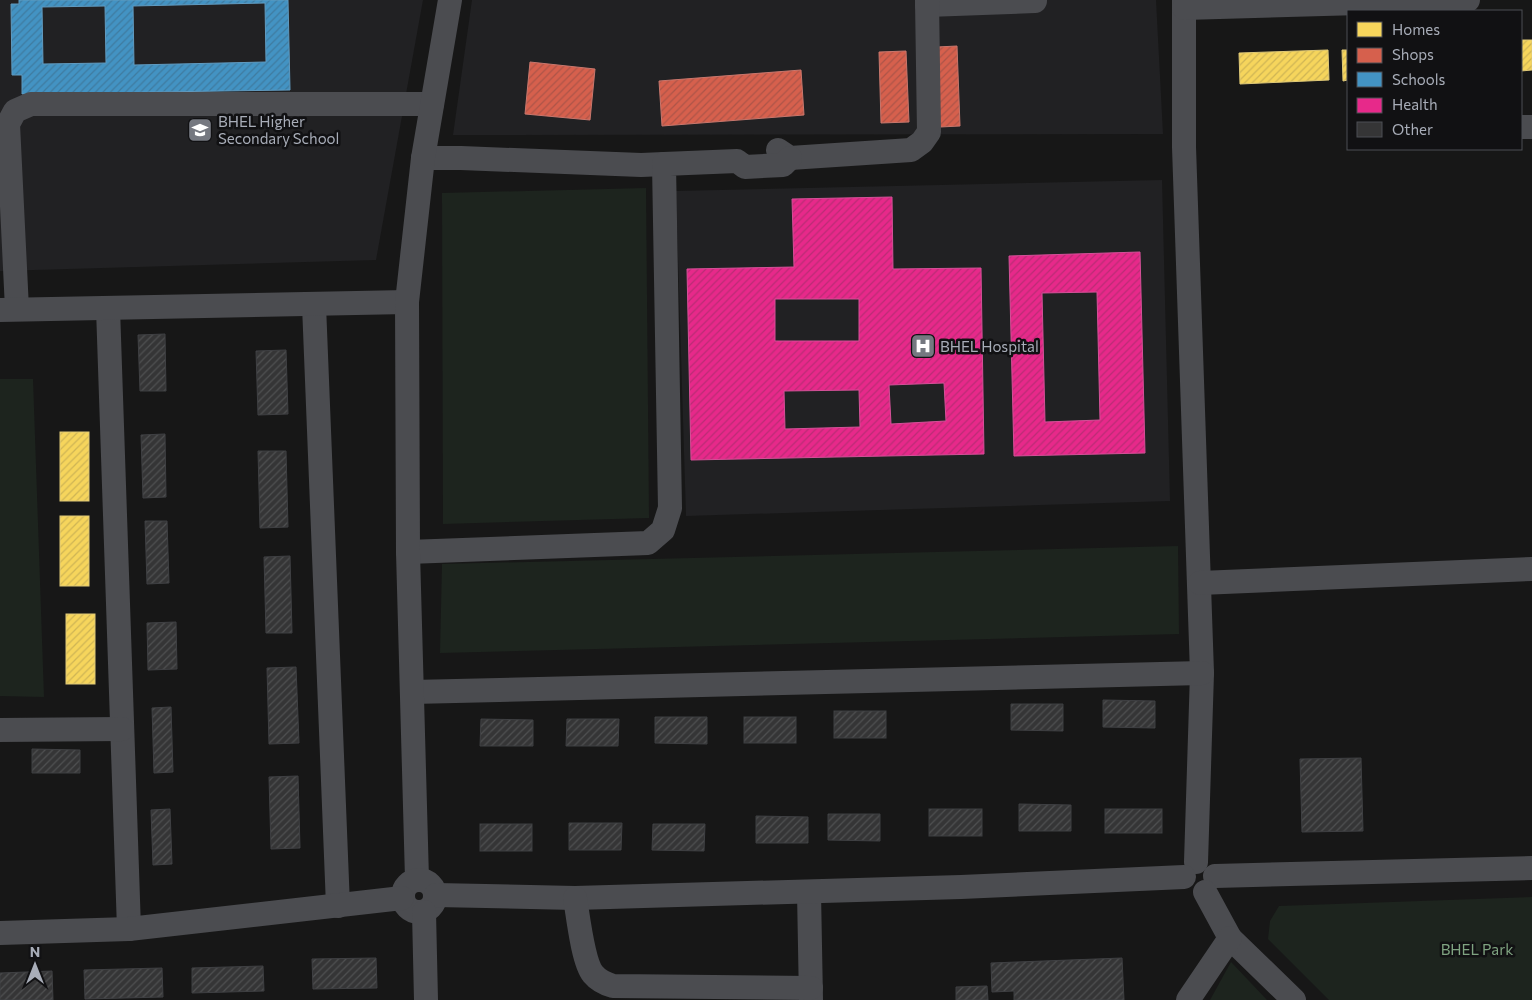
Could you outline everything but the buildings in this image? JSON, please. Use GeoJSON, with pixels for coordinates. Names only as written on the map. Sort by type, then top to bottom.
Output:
{"type":"FeatureCollection","features":[{"type":"Feature","properties":{"kind":"street"},"geometry":{"type":"LineString","coordinates":[[417,879],[408,552],[407,302],[423,158],[450,0]]}},
{"type":"Feature","properties":{"kind":"street"},"geometry":{"type":"LineString","coordinates":[[1190,870],[1202,673],[1184,147],[1184,4],[1468,0]]}},
{"type":"Feature","properties":{"kind":"street"},"geometry":{"type":"LineString","coordinates":[[423,158],[641,165],[738,161],[745,153],[780,150],[790,158],[911,150],[922,142],[929,132],[927,2],[1035,1]]}},
{"type":"Feature","properties":{"kind":"street"},"geometry":{"type":"LineString","coordinates":[[407,302],[9,310],[8,124],[15,111],[31,104],[432,104]]}},
{"type":"Feature","properties":{"kind":"street"},"geometry":{"type":"LineString","coordinates":[[408,552],[648,543],[663,530],[670,508],[664,164]]}},
{"type":"Feature","properties":{"kind":"street"},"geometry":{"type":"LineString","coordinates":[[314,305],[338,906]]}},
{"type":"Feature","properties":{"kind":"street"},"geometry":{"type":"LineString","coordinates":[[108,308],[129,929]]}},
{"type":"Feature","properties":{"kind":"street"},"geometry":{"type":"LineString","coordinates":[[1200,583],[1532,570]]}},
{"type":"Feature","properties":{"kind":"street"},"geometry":{"type":"LineString","coordinates":[[412,692],[1202,673]]}},
{"type":"Feature","properties":{"kind":"street"},"geometry":{"type":"LineString","coordinates":[[0,730],[122,729]]}},
{"type":"Feature","properties":{"kind":"street"},"geometry":{"type":"LineString","coordinates":[[426,1000],[430,903],[432,885],[417,879],[408,883],[402,898],[408,908],[418,912],[430,903],[809,892],[1190,870],[1207,864],[1211,867],[1210,884],[1230,938],[1294,1000]]}},
{"type":"Feature","properties":{"kind":"street"},"geometry":{"type":"LineString","coordinates":[[1210,884],[1532,868]]}},
{"type":"Feature","properties":{"kind":"street"},"geometry":{"type":"LineString","coordinates":[[575,898],[587,961],[600,991],[613,986],[811,994],[809,892]]}},
{"type":"Feature","properties":{"kind":"street"},"geometry":{"type":"LineString","coordinates":[[0,933],[129,929],[402,898]]}},
{"type":"Feature","properties":{"kind":"street"},"geometry":{"type":"LineString","coordinates":[[1188,1000],[1230,938]]}},
{"type":"Feature","properties":{"kind":"shaded area","name":"BHEL Higher Secondary School"},"geometry":{"type":"Polygon","coordinates":[[[0,0],[423,0],[376,260],[0,271],[0,0]]]}},
{"type":"Feature","properties":{"kind":"shaded area"},"geometry":{"type":"Polygon","coordinates":[[[472,0],[1156,0],[1163,134],[453,135],[472,0]]]}},
{"type":"Feature","properties":{"kind":"shaded area","name":"BHEL Hospital"},"geometry":{"type":"Polygon","coordinates":[[[1162,180],[1170,501],[686,516],[676,191],[1162,180]]]}},
{"type":"Feature","properties":{"kind":"green space"},"geometry":{"type":"Polygon","coordinates":[[[646,188],[649,518],[443,524],[442,193],[646,188]]]}},
{"type":"Feature","properties":{"kind":"green space"},"geometry":{"type":"Polygon","coordinates":[[[0,379],[33,379],[44,697],[0,696],[0,379]]]}},
{"type":"Feature","properties":{"kind":"green space"},"geometry":{"type":"Polygon","coordinates":[[[1178,546],[1179,634],[440,653],[442,564],[1178,546]]]}},
{"type":"Feature","properties":{"kind":"green space","name":"BHEL Park"},"geometry":{"type":"Polygon","coordinates":[[[1532,897],[1532,1000],[1329,1000],[1268,939],[1270,921],[1279,906],[1532,897]]]}},
{"type":"Feature","properties":{"kind":"green space"},"geometry":{"type":"Polygon","coordinates":[[[1231,962],[1267,1000],[1210,1000],[1231,962]]]}},
{"type":"Feature","properties":{"kind":"place","name":"BHEL Higher Secondary School"},"geometry":{"type":"Point","coordinates":[200,130]}},
{"type":"Feature","properties":{"kind":"place","name":"BHEL Hospital"},"geometry":{"type":"Point","coordinates":[923,346]}}]}
